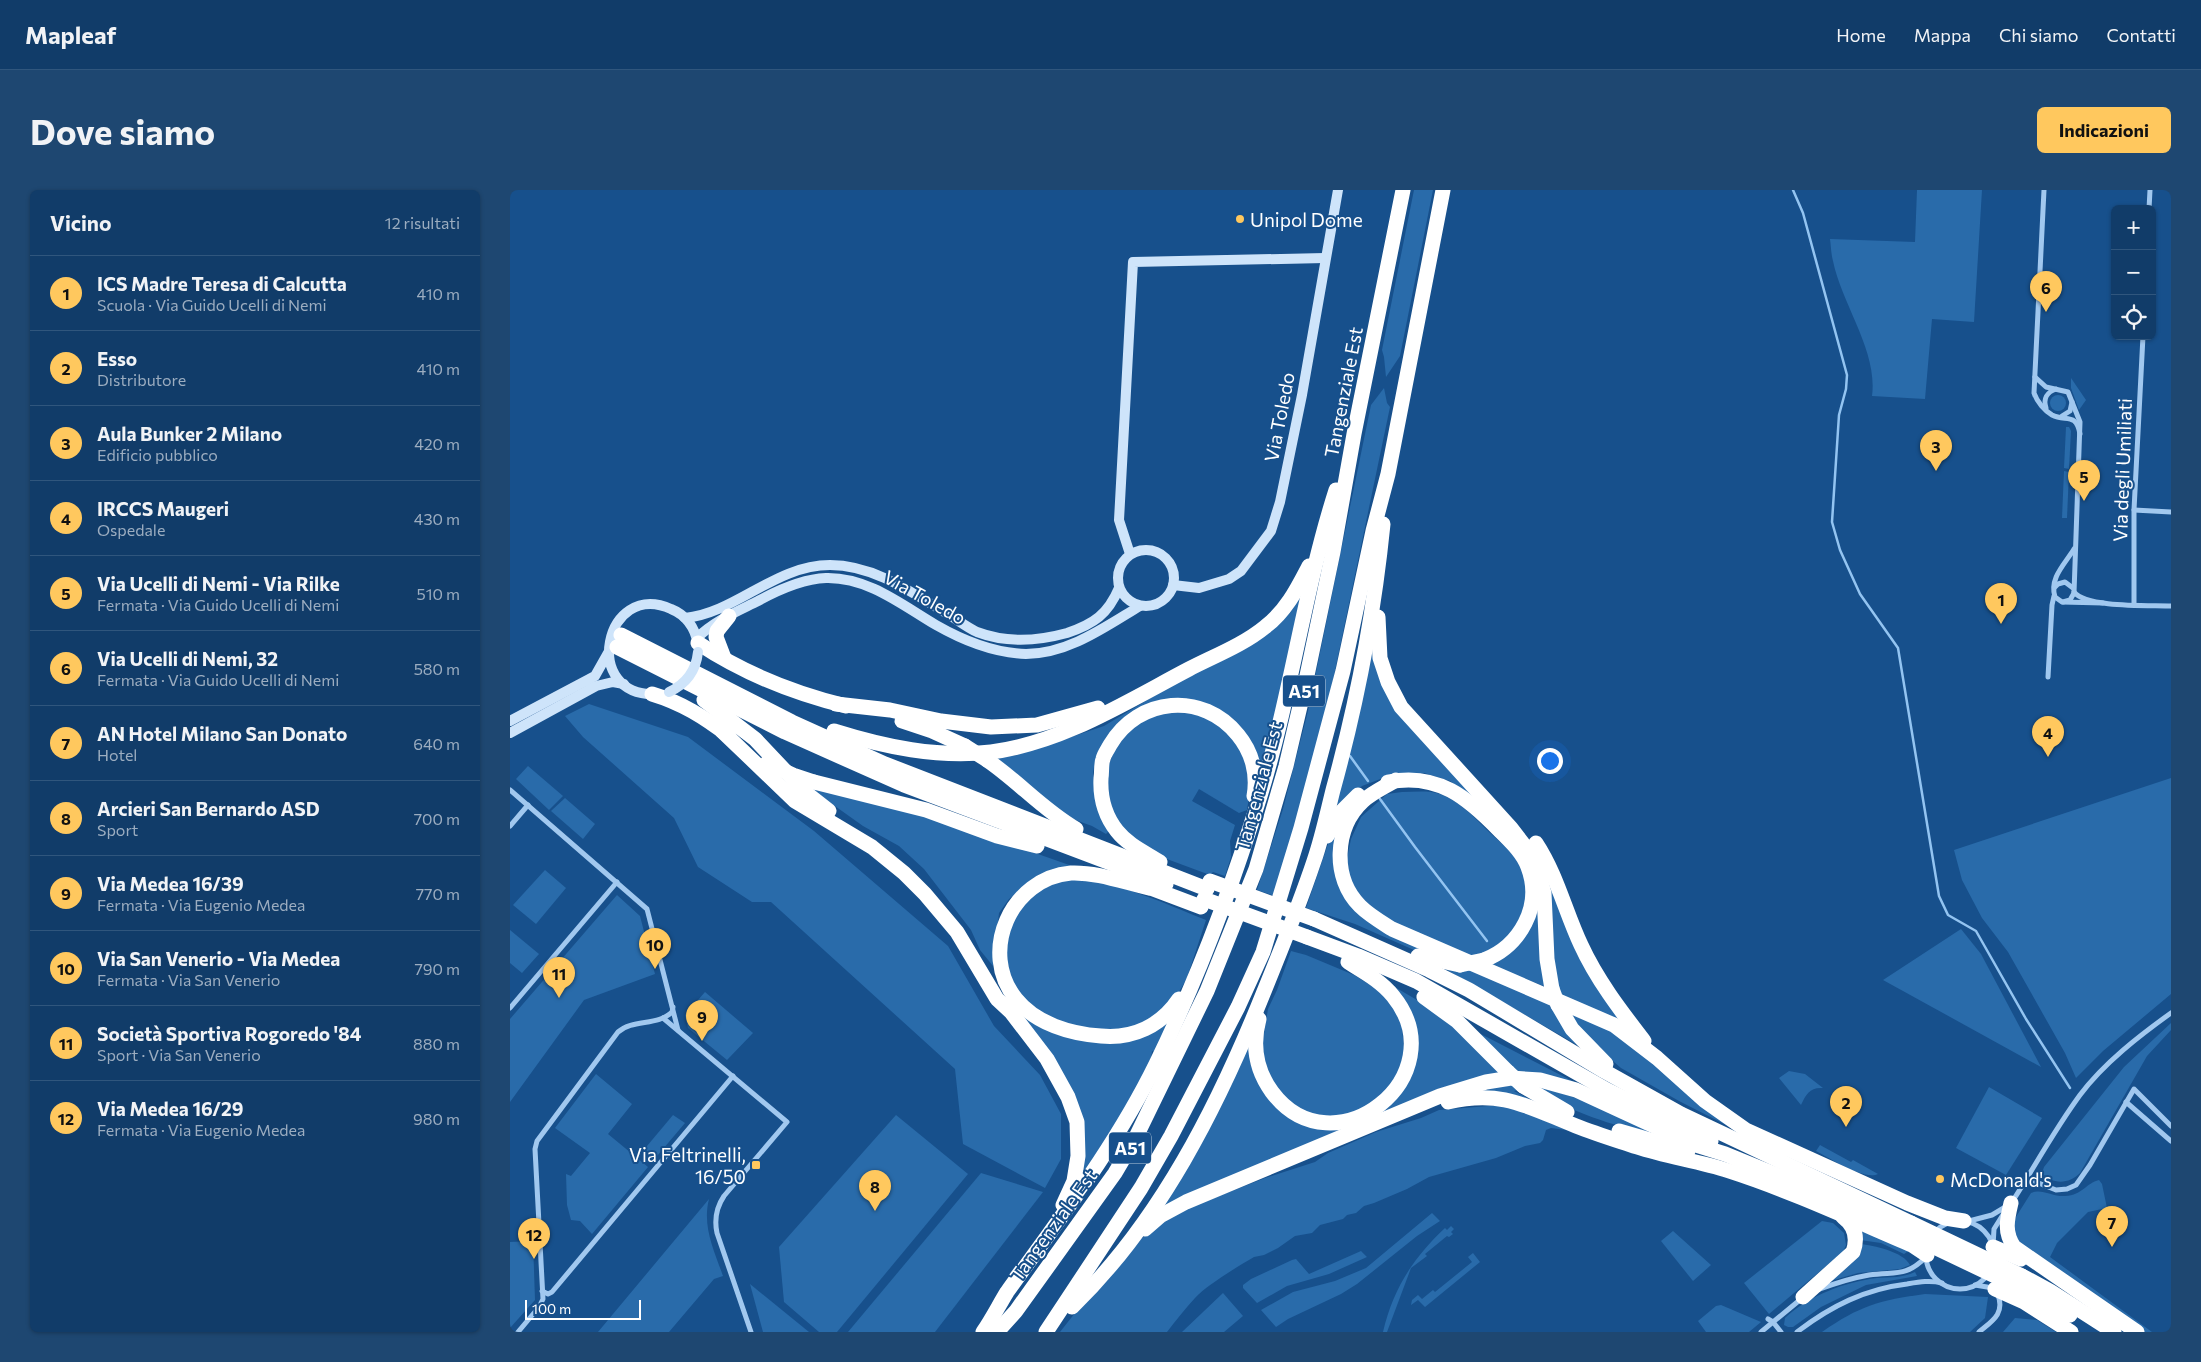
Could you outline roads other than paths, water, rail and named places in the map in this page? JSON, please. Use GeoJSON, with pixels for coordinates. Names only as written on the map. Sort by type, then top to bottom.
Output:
{"type":"FeatureCollection","features":[{"type":"Feature","properties":{"kind":"highway","name":"Tangenziale Est"},"geometry":{"type":"LineString","coordinates":[[997,1332],[1016,1311],[1116,1173],[1170,1071],[1228,942],[1256,869],[1286,766],[1333,552],[1354,434],[1404,190]]}},
{"type":"Feature","properties":{"kind":"highway","name":"A51"},"geometry":{"type":"LineString","coordinates":[[1048,1331],[1141,1188],[1171,1136],[1238,1008],[1263,952],[1301,828],[1343,671],[1372,535],[1388,474],[1443,190]]}},
{"type":"Feature","properties":{"kind":"highway"},"geometry":{"type":"LineString","coordinates":[[983,1332],[1006,1294],[1046,1242],[1084,1187],[1156,1064],[1207,947],[1248,831],[1272,753],[1319,547],[1354,434]]}},
{"type":"Feature","properties":{"kind":"highway"},"geometry":{"type":"LineString","coordinates":[[1134,1238],[1200,1130],[1240,1050],[1315,860],[1350,731],[1368,638],[1388,474]]}},
{"type":"Feature","properties":{"kind":"highway"},"geometry":{"type":"LineString","coordinates":[[834,731],[866,741],[907,750],[948,754],[991,752],[1015,748],[1060,734],[1234,646],[1265,627],[1291,600],[1319,547]]}},
{"type":"Feature","properties":{"kind":"highway"},"geometry":{"type":"LineString","coordinates":[[1378,568],[1380,658],[1388,682],[1401,707],[1511,828],[1534,858],[1544,893],[1547,959],[1552,989],[1558,1005],[1572,1029],[1596,1056],[1688,1124],[2019,1281],[2096,1332]]}},
{"type":"Feature","properties":{"kind":"highway"},"geometry":{"type":"LineString","coordinates":[[724,611],[716,637],[724,658]]}},
{"type":"Feature","properties":{"kind":"highway"},"geometry":{"type":"LineString","coordinates":[[614,641],[649,644],[670,651],[834,731],[914,766],[1160,862]]}},
{"type":"Feature","properties":{"kind":"highway"},"geometry":{"type":"LineString","coordinates":[[614,641],[653,666],[785,732],[904,785],[1312,931],[1469,990],[1643,1092]]}},
{"type":"Feature","properties":{"kind":"highway"},"geometry":{"type":"LineString","coordinates":[[635,642],[792,722],[886,764],[1206,894],[1312,931],[1423,975],[1688,1124],[1828,1196]]}},
{"type":"Feature","properties":{"kind":"highway"},"geometry":{"type":"LineString","coordinates":[[697,644],[781,686],[806,696],[915,726],[965,746],[1002,770],[1042,806],[1076,829]]}},
{"type":"Feature","properties":{"kind":"highway"},"geometry":{"type":"LineString","coordinates":[[653,666],[665,679],[843,769],[939,809],[1149,888]]}},
{"type":"Feature","properties":{"kind":"highway"},"geometry":{"type":"LineString","coordinates":[[836,704],[890,710],[942,721],[991,727],[1037,725],[1092,711],[1151,689]]}},
{"type":"Feature","properties":{"kind":"highway"},"geometry":{"type":"LineString","coordinates":[[652,694],[686,706],[767,763],[793,775],[926,810],[997,836],[1037,846]]}},
{"type":"Feature","properties":{"kind":"highway"},"geometry":{"type":"LineString","coordinates":[[704,700],[755,739],[814,800],[876,839],[914,870],[955,918],[1011,1012],[1060,1078],[1077,1122],[1078,1156],[1074,1181],[1046,1242]]}},
{"type":"Feature","properties":{"kind":"highway"},"geometry":{"type":"LineString","coordinates":[[1206,894],[1135,847],[1118,832],[1106,812],[1100,792],[1103,758],[1119,730],[1139,714],[1160,706],[1186,705],[1209,711],[1229,724],[1244,742],[1254,765],[1256,787],[1248,831]]}},
{"type":"Feature","properties":{"kind":"highway"},"geometry":{"type":"LineString","coordinates":[[722,731],[796,801],[872,847],[914,882],[957,932],[997,999],[1011,1012]]}},
{"type":"Feature","properties":{"kind":"highway"},"geometry":{"type":"LineString","coordinates":[[1438,748],[1512,815],[1532,838],[1549,865],[1581,945],[1593,968],[1619,1009],[1657,1058]]}},
{"type":"Feature","properties":{"kind":"highway"},"geometry":{"type":"LineString","coordinates":[[1312,931],[1430,960],[1460,965],[1484,960],[1508,946],[1525,923],[1530,910],[1532,893],[1528,868],[1518,850],[1464,797],[1444,786],[1424,781],[1396,780],[1367,789],[1353,799],[1340,813],[1315,860]]}},
{"type":"Feature","properties":{"kind":"highway"},"geometry":{"type":"LineString","coordinates":[[1396,780],[1363,801],[1350,817],[1343,834],[1340,851],[1343,876],[1350,892],[1360,906],[1392,928],[1598,1016],[1614,1025],[1657,1058],[1705,1102],[1746,1130],[1907,1204],[1945,1218],[1964,1221]]}},
{"type":"Feature","properties":{"kind":"highway"},"geometry":{"type":"LineString","coordinates":[[1206,894],[1149,888],[1081,873],[1058,875],[1039,883],[1030,890],[1010,913],[1004,924],[999,957],[1004,978],[1015,998],[1032,1014],[1065,1029],[1100,1036],[1129,1035],[1156,1023],[1170,1011],[1185,990],[1207,947]]}},
{"type":"Feature","properties":{"kind":"highway"},"geometry":{"type":"LineString","coordinates":[[1280,950],[1278,969],[1258,1022],[1256,1046],[1262,1076],[1275,1096],[1297,1113],[1314,1120],[1348,1121],[1368,1114],[1391,1096],[1401,1081],[1408,1063],[1411,1045],[1409,1028],[1398,1001],[1378,981],[1348,962],[1312,931]]}},
{"type":"Feature","properties":{"kind":"highway"},"geometry":{"type":"LineString","coordinates":[[1348,962],[1424,997],[1500,1040],[1621,1104],[1648,1116],[1688,1124]]}},
{"type":"Feature","properties":{"kind":"highway"},"geometry":{"type":"LineString","coordinates":[[1424,997],[1457,1021],[1523,1086],[1557,1107],[1581,1118],[1723,1163],[1754,1175],[1782,1190]]}},
{"type":"Feature","properties":{"kind":"highway"},"geometry":{"type":"LineString","coordinates":[[1048,1331],[1092,1287],[1134,1238],[1160,1216],[1186,1202],[1313,1150],[1394,1114],[1473,1085],[1510,1078],[1540,1080],[1563,1085],[1587,1094],[1647,1124],[1693,1144],[1725,1154],[1909,1228]]}},
{"type":"Feature","properties":{"kind":"highway"},"geometry":{"type":"LineString","coordinates":[[1313,1150],[1439,1104],[1464,1098],[1486,1097],[1508,1100],[1527,1105],[1591,1132],[1657,1154],[1727,1170],[1782,1190],[1915,1246],[1927,1256]]}},
{"type":"Feature","properties":{"kind":"highway"},"geometry":{"type":"LineString","coordinates":[[2011,1203],[2006,1221],[2009,1239],[2014,1247],[2047,1272],[2137,1332]]}},
{"type":"Feature","properties":{"kind":"highway"},"geometry":{"type":"LineString","coordinates":[[1804,1297],[1850,1256],[1854,1250],[1856,1242],[1853,1228],[1848,1221],[1837,1213]]}},
{"type":"Feature","properties":{"kind":"highway"},"geometry":{"type":"LineString","coordinates":[[1993,1247],[2047,1272]]}},
{"type":"Feature","properties":{"kind":"highway"},"geometry":{"type":"LineString","coordinates":[[2019,1281],[2050,1291],[2114,1332]]}},
{"type":"Feature","properties":{"kind":"highway"},"geometry":{"type":"LineString","coordinates":[[1995,1289],[2024,1302],[2071,1332]]}},
{"type":"Feature","properties":{"kind":"street","name":"Via Toledo"},"geometry":{"type":"LineString","coordinates":[[1173,585],[1199,588],[1229,579],[1241,571],[1271,531],[1280,502],[1302,395],[1338,190]]}},
{"type":"Feature","properties":{"kind":"street"},"geometry":{"type":"LineString","coordinates":[[2044,190],[2035,376],[2036,397],[2041,405],[2051,414],[2068,418],[2075,422],[2080,434]]}},
{"type":"Feature","properties":{"kind":"street"},"geometry":{"type":"LineString","coordinates":[[2149,205],[2150,190]]}},
{"type":"Feature","properties":{"kind":"street"},"geometry":{"type":"LineString","coordinates":[[1130,554],[1119,520],[1133,262],[1325,258]]}},
{"type":"Feature","properties":{"kind":"street","name":"Via degli Umiliati"},"geometry":{"type":"LineString","coordinates":[[2134,604],[2134,510],[2143,340]]}},
{"type":"Feature","properties":{"kind":"street"},"geometry":{"type":"LineString","coordinates":[[2035,376],[2038,382],[2046,387],[2068,392],[2079,417],[2074,591],[2070,600],[2063,602]]}},
{"type":"Feature","properties":{"kind":"street"},"geometry":{"type":"LineString","coordinates":[[2046,408],[2045,401],[2047,395],[2059,389]]}},
{"type":"Feature","properties":{"kind":"street"},"geometry":{"type":"LineString","coordinates":[[2059,417],[2070,411],[2072,401]]}},
{"type":"Feature","properties":{"kind":"street"},"geometry":{"type":"LineString","coordinates":[[2134,510],[2171,512]]}},
{"type":"Feature","properties":{"kind":"street"},"geometry":{"type":"LineString","coordinates":[[2048,677],[2052,605],[2057,574],[2075,545]]}},
{"type":"Feature","properties":{"kind":"street"},"geometry":{"type":"LineString","coordinates":[[1148,549],[1165,557],[1171,564],[1174,572],[1173,585],[1166,598],[1158,604],[1140,606],[1131,602],[1119,588],[1117,578],[1123,560],[1139,550],[1148,549]]}},
{"type":"Feature","properties":{"kind":"street","name":"Via Toledo"},"geometry":{"type":"LineString","coordinates":[[697,644],[707,628],[724,611],[780,576],[813,566],[842,565],[873,572],[977,631],[1008,639],[1031,640],[1049,638],[1083,626],[1105,613],[1113,602],[1119,588]]}},
{"type":"Feature","properties":{"kind":"street","name":"Via Toledo"},"geometry":{"type":"LineString","coordinates":[[685,618],[724,611],[794,585],[826,578],[848,580],[882,593],[938,626],[982,647],[1004,652],[1027,654],[1065,648],[1104,628],[1140,606]]}},
{"type":"Feature","properties":{"kind":"street"},"geometry":{"type":"LineString","coordinates":[[2103,603],[2080,598],[2070,584],[2063,582],[2057,585],[2054,593],[2057,600],[2063,602],[2171,606]]}},
{"type":"Feature","properties":{"kind":"street"},"geometry":{"type":"LineString","coordinates":[[510,721],[595,676],[614,641],[635,608],[651,605],[672,609],[685,618],[697,644],[691,674],[679,686],[669,692],[652,694],[634,690],[624,684],[614,673],[614,641]]}},
{"type":"Feature","properties":{"kind":"street"},"geometry":{"type":"LineString","coordinates":[[510,734],[596,686],[613,682],[624,684]]}},
{"type":"Feature","properties":{"kind":"street"},"geometry":{"type":"LineString","coordinates":[[510,790],[649,912],[678,1031]]}},
{"type":"Feature","properties":{"kind":"street"},"geometry":{"type":"LineString","coordinates":[[510,826],[528,805]]}},
{"type":"Feature","properties":{"kind":"street"},"geometry":{"type":"LineString","coordinates":[[510,1008],[617,882]]}},
{"type":"Feature","properties":{"kind":"street"},"geometry":{"type":"LineString","coordinates":[[518,1332],[540,1305],[542,1292],[535,1150],[537,1141],[618,1032],[625,1028],[664,1018],[672,1012],[673,1008]]}},
{"type":"Feature","properties":{"kind":"street"},"geometry":{"type":"LineString","coordinates":[[1797,1332],[1831,1309],[1871,1291],[1932,1281],[1958,1288],[1974,1285],[1984,1279],[1991,1269],[1994,1258],[1995,1226],[2048,1141],[2081,1094],[2138,1038],[2171,1013]]}},
{"type":"Feature","properties":{"kind":"street"},"geometry":{"type":"LineString","coordinates":[[664,1018],[787,1122],[724,1196],[719,1203],[715,1218],[717,1232],[751,1332]]}},
{"type":"Feature","properties":{"kind":"street"},"geometry":{"type":"LineString","coordinates":[[542,1292],[548,1294],[552,1292],[733,1076]]}},
{"type":"Feature","properties":{"kind":"street"},"geometry":{"type":"LineString","coordinates":[[2026,1178],[2056,1190],[2076,1186],[2134,1089],[2171,1126]]}},
{"type":"Feature","properties":{"kind":"street"},"geometry":{"type":"LineString","coordinates":[[2126,1102],[2171,1140]]}},
{"type":"Feature","properties":{"kind":"street"},"geometry":{"type":"LineString","coordinates":[[1945,1284],[1931,1271],[1927,1256],[1929,1242],[1937,1230],[1949,1223],[1978,1220],[1992,1216],[2011,1203]]}},
{"type":"Feature","properties":{"kind":"street"},"geometry":{"type":"LineString","coordinates":[[1964,1221],[1982,1228],[1993,1247]]}},
{"type":"Feature","properties":{"kind":"street"},"geometry":{"type":"LineString","coordinates":[[1761,1332],[1770,1321],[1804,1297],[1819,1289],[1872,1275],[1904,1273],[1927,1256]]}},
{"type":"Feature","properties":{"kind":"street"},"geometry":{"type":"LineString","coordinates":[[1974,1285],[1995,1289],[2000,1306],[1997,1317],[1979,1332]]}},
{"type":"Feature","properties":{"kind":"street"},"geometry":{"type":"LineString","coordinates":[[1770,1321],[1781,1332]]}},
{"type":"Feature","properties":{"kind":"waterway"},"geometry":{"type":"LineString","coordinates":[[1793,190],[1803,213],[1847,375],[1846,389],[1839,415],[1832,522],[1840,550],[1860,594],[1898,648],[1939,896],[1948,915],[1976,931],[2026,1019],[2070,1088]]}},
{"type":"Feature","properties":{"kind":"waterway"},"geometry":{"type":"LineString","coordinates":[[1350,756],[1368,781]]}},
{"type":"Feature","properties":{"kind":"waterway"},"geometry":{"type":"LineString","coordinates":[[1380,799],[1487,941]]}},
{"type":"Feature","properties":{"kind":"place","name":"Unipol Dome"},"geometry":{"type":"Point","coordinates":[1240,219]}},
{"type":"Feature","properties":{"kind":"place","name":"Via Ucelli di Nemi, 32"},"geometry":{"type":"Point","coordinates":[2046,312]}},
{"type":"Feature","properties":{"kind":"place","name":"Aula Bunker 2 Milano"},"geometry":{"type":"Point","coordinates":[1936,471]}},
{"type":"Feature","properties":{"kind":"place","name":"Via Ucelli di Nemi - Via Rilke"},"geometry":{"type":"Point","coordinates":[2084,501]}},
{"type":"Feature","properties":{"kind":"place","name":"ICS Madre Teresa di Calcutta"},"geometry":{"type":"Point","coordinates":[2001,624]}},
{"type":"Feature","properties":{"kind":"place","name":"IRCCS Maugeri"},"geometry":{"type":"Point","coordinates":[2048,757]}},
{"type":"Feature","properties":{"kind":"place","name":"Via San Venerio - Via Medea"},"geometry":{"type":"Point","coordinates":[655,969]}},
{"type":"Feature","properties":{"kind":"place","name":"Società Sportiva Rogoredo '84"},"geometry":{"type":"Point","coordinates":[559,998]}},
{"type":"Feature","properties":{"kind":"place","name":"Via Medea 16/39"},"geometry":{"type":"Point","coordinates":[702,1041]}},
{"type":"Feature","properties":{"kind":"place","name":"Esso"},"geometry":{"type":"Point","coordinates":[1846,1127]}},
{"type":"Feature","properties":{"kind":"place","name":"Via Feltrinelli, 16/50"},"geometry":{"type":"Point","coordinates":[756,1165]}},
{"type":"Feature","properties":{"kind":"place","name":"McDonald's"},"geometry":{"type":"Point","coordinates":[1940,1179]}},
{"type":"Feature","properties":{"kind":"place","name":"Arcieri San Bernardo ASD"},"geometry":{"type":"Point","coordinates":[875,1211]}},
{"type":"Feature","properties":{"kind":"place","name":"AN Hotel Milano San Donato"},"geometry":{"type":"Point","coordinates":[2112,1247]}},
{"type":"Feature","properties":{"kind":"place","name":"Via Medea 16/29"},"geometry":{"type":"Point","coordinates":[534,1259]}}]}
